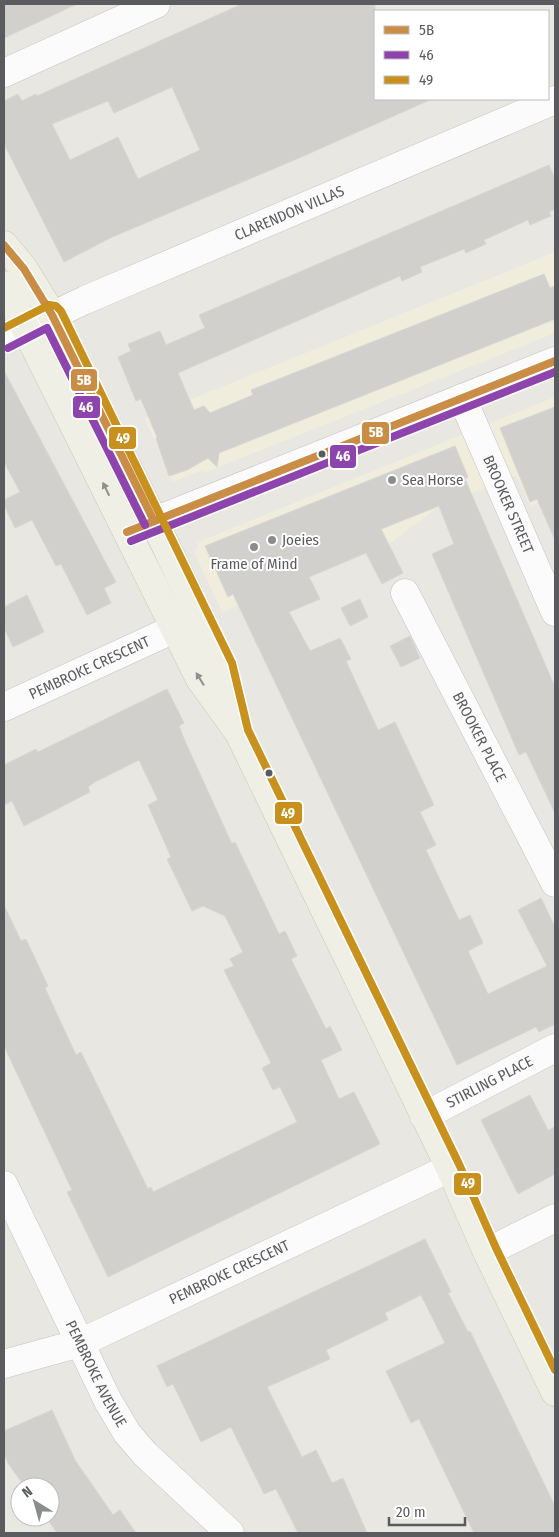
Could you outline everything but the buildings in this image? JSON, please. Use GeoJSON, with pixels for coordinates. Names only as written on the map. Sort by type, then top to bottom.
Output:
{"type":"FeatureCollection","features":[{"type":"Feature","properties":{"kind":"main road"},"geometry":{"type":"LineString","coordinates":[[4,245],[24,269],[52,315],[154,521],[223,667],[239,733]]}},
{"type":"Feature","properties":{"kind":"main road"},"geometry":{"type":"LineString","coordinates":[[4,285],[15,333],[127,532],[200,679],[239,733],[450,1168],[487,1252],[555,1392]]}},
{"type":"Feature","properties":{"kind":"street"},"geometry":{"type":"LineString","coordinates":[[4,73],[156,4]]}},
{"type":"Feature","properties":{"kind":"street","name":"CLARENDON VILLAS"},"geometry":{"type":"LineString","coordinates":[[15,333],[52,315],[555,100]]}},
{"type":"Feature","properties":{"kind":"street"},"geometry":{"type":"LineString","coordinates":[[127,532],[555,361]]}},
{"type":"Feature","properties":{"kind":"street","name":"BROOKER STREET"},"geometry":{"type":"LineString","coordinates":[[462,398],[555,612]]}},
{"type":"Feature","properties":{"kind":"street","name":"BROOKER PLACE"},"geometry":{"type":"LineString","coordinates":[[405,593],[555,883]]}},
{"type":"Feature","properties":{"kind":"street","name":"PEMBROKE CRESCENT"},"geometry":{"type":"LineString","coordinates":[[4,707],[174,629]]}},
{"type":"Feature","properties":{"kind":"street","name":"STIRLING PLACE"},"geometry":{"type":"LineString","coordinates":[[424,1116],[555,1048]]}},
{"type":"Feature","properties":{"kind":"street","name":"PEMBROKE CRESCENT"},"geometry":{"type":"LineString","coordinates":[[4,1364],[80,1342],[450,1168]]}},
{"type":"Feature","properties":{"kind":"street","name":"PEMBROKE AVENUE"},"geometry":{"type":"LineString","coordinates":[[4,1185],[126,1433],[145,1454],[230,1533]]}},
{"type":"Feature","properties":{"kind":"street"},"geometry":{"type":"LineString","coordinates":[[487,1252],[555,1218]]}},
{"type":"Feature","properties":{"kind":"shaded area"},"geometry":{"type":"Polygon","coordinates":[[[555,252],[555,333],[204,473],[203,470],[172,482],[145,418],[555,252]]]}},
{"type":"Feature","properties":{"kind":"shaded area"},"geometry":{"type":"Polygon","coordinates":[[[555,397],[555,495],[530,506],[516,475],[437,508],[389,544],[222,612],[195,554],[198,543],[555,397]]]}},
{"type":"Feature","properties":{"kind":"transit line","name":"5B"},"geometry":{"type":"LineString","coordinates":[[4,245],[24,269],[52,315],[154,521]]}},
{"type":"Feature","properties":{"kind":"transit line","name":"49"},"geometry":{"type":"LineString","coordinates":[[4,328],[49,305],[56,306],[61,311],[232,663],[248,730],[459,1164],[496,1248],[555,1370]]}},
{"type":"Feature","properties":{"kind":"transit line","name":"46"},"geometry":{"type":"LineString","coordinates":[[8,348],[47,328],[145,525]]}},
{"type":"Feature","properties":{"kind":"transit line","name":"5B"},"geometry":{"type":"LineString","coordinates":[[127,532],[555,361]]}},
{"type":"Feature","properties":{"kind":"transit line","name":"46"},"geometry":{"type":"LineString","coordinates":[[131,541],[555,372]]}},
{"type":"Feature","properties":{"kind":"place","name":"Sea Horse"},"geometry":{"type":"Point","coordinates":[392,480]}},
{"type":"Feature","properties":{"kind":"place","name":"Joeies"},"geometry":{"type":"Point","coordinates":[272,540]}},
{"type":"Feature","properties":{"kind":"place","name":"Frame of Mind"},"geometry":{"type":"Point","coordinates":[254,547]}}]}
